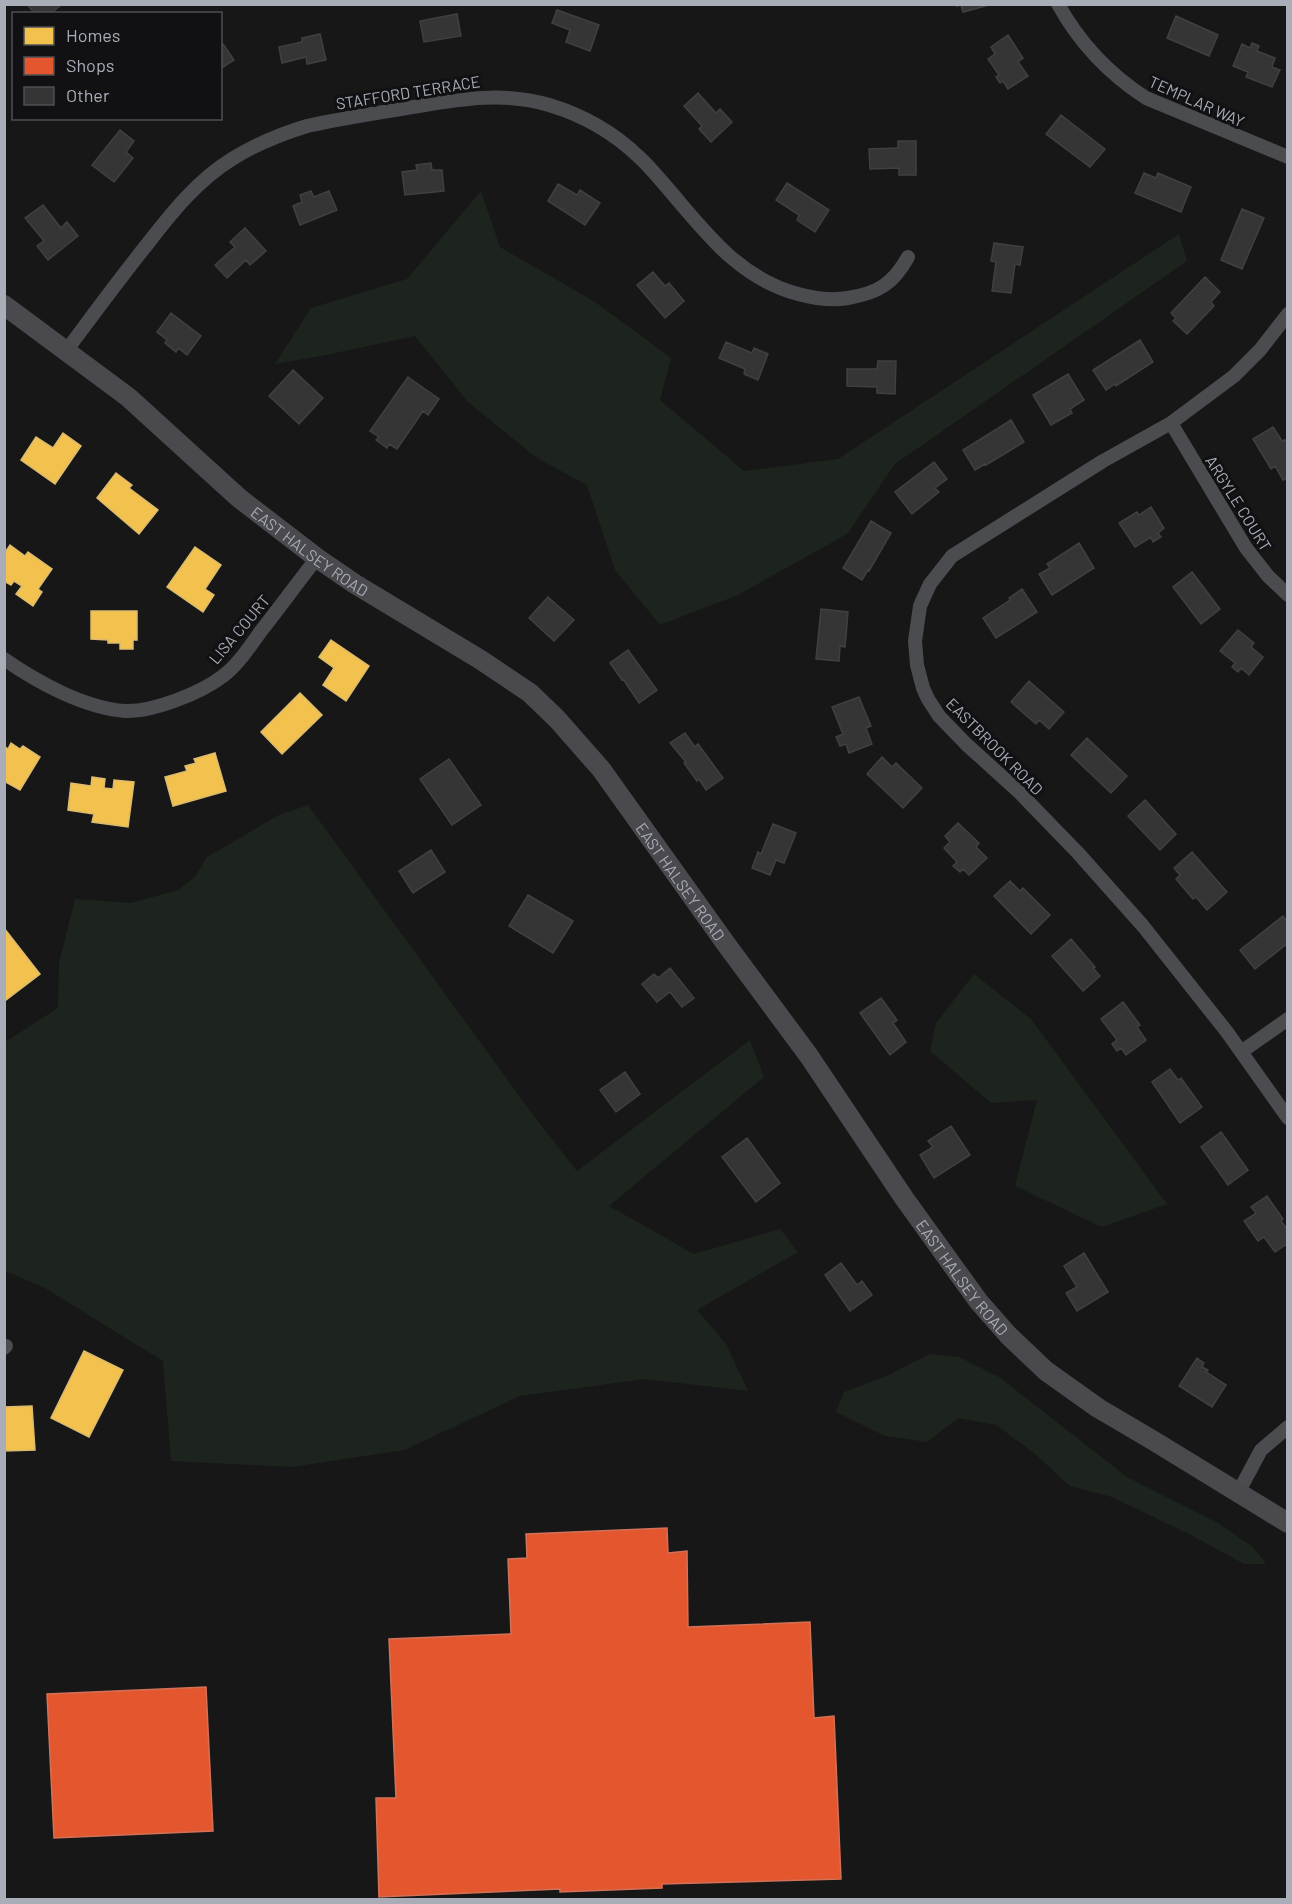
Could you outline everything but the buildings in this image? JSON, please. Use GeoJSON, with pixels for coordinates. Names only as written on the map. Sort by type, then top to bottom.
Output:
{"type":"FeatureCollection","features":[{"type":"Feature","properties":{"kind":"street","name":"TEMPLAR WAY"},"geometry":{"type":"LineString","coordinates":[[1058,4],[1069,24],[1091,53],[1126,85],[1146,98],[1287,158]]}},
{"type":"Feature","properties":{"kind":"street","name":"STAFFORD TERRACE"},"geometry":{"type":"LineString","coordinates":[[66,351],[177,207],[202,181],[231,159],[258,144],[307,126],[466,98],[490,96],[548,104],[598,126],[642,158],[724,252],[742,267],[784,290],[831,299],[866,295],[888,284],[901,270],[908,257]]}},
{"type":"Feature","properties":{"kind":"street","name":"EAST HALSEY ROAD"},"geometry":{"type":"LineString","coordinates":[[4,305],[128,397],[239,498],[316,558],[530,693],[557,719],[601,769],[809,1056],[904,1198],[979,1302],[1009,1336],[1046,1371],[1098,1408],[1287,1523]]}},
{"type":"Feature","properties":{"kind":"street","name":"EASTBROOK ROAD"},"geometry":{"type":"LineString","coordinates":[[1287,314],[1260,350],[1234,376],[1171,423],[1103,461],[952,556],[930,584],[920,606],[915,641],[917,665],[925,694],[939,716],[1018,791],[1078,853],[1143,926],[1227,1032],[1287,1118]]}},
{"type":"Feature","properties":{"kind":"street","name":"ARGYLE COURT"},"geometry":{"type":"LineString","coordinates":[[1171,423],[1246,548],[1268,576],[1287,595]]}},
{"type":"Feature","properties":{"kind":"street","name":"LISA COURT"},"geometry":{"type":"LineString","coordinates":[[4,659],[87,704],[126,711],[158,706],[193,695],[224,676],[248,649],[316,558]]}},
{"type":"Feature","properties":{"kind":"street"},"geometry":{"type":"LineString","coordinates":[[1241,1052],[1287,1019]]}},
{"type":"Feature","properties":{"kind":"street"},"geometry":{"type":"LineString","coordinates":[[1238,1493],[1261,1450],[1287,1427]]}},
{"type":"Feature","properties":{"kind":"shaded area"},"geometry":{"type":"Polygon","coordinates":[[[481,191],[500,247],[595,302],[671,358],[660,400],[744,471],[838,459],[1179,234],[1187,261],[895,464],[847,534],[738,595],[660,625],[615,570],[587,485],[537,458],[468,402],[415,336],[275,364],[311,308],[407,279],[481,191]]]}},
{"type":"Feature","properties":{"kind":"shaded area"},"geometry":{"type":"Polygon","coordinates":[[[308,805],[533,1115],[577,1171],[750,1040],[764,1077],[609,1206],[694,1254],[780,1229],[798,1252],[697,1310],[726,1344],[748,1391],[645,1379],[520,1396],[404,1450],[292,1467],[171,1461],[163,1361],[43,1287],[5,1271],[5,1042],[58,1008],[59,963],[75,899],[131,903],[178,890],[195,877],[207,857],[279,815],[308,805]]]}},
{"type":"Feature","properties":{"kind":"shaded area"},"geometry":{"type":"Polygon","coordinates":[[[974,974],[1031,1019],[1167,1204],[1102,1227],[1015,1186],[1037,1100],[991,1103],[930,1051],[936,1023],[974,974]]]}},
{"type":"Feature","properties":{"kind":"shaded area"},"geometry":{"type":"Polygon","coordinates":[[[929,1354],[959,1357],[999,1377],[1127,1477],[1218,1523],[1253,1547],[1266,1564],[1244,1564],[1191,1535],[1112,1497],[1070,1486],[1034,1453],[996,1425],[958,1418],[927,1442],[885,1436],[836,1412],[844,1392],[887,1376],[929,1354]]]}}]}
